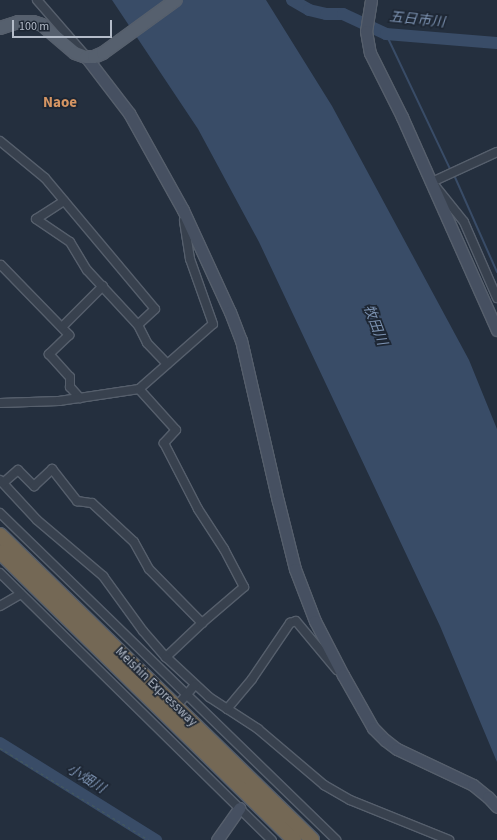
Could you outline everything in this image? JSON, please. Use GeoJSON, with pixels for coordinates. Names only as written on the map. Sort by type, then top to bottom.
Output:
{"type":"FeatureCollection","features":[{"type":"Feature","properties":{"kind":"highway","name":"Meishin Expressway"},"geometry":{"type":"LineString","coordinates":[[0,535],[312,840]]}},
{"type":"Feature","properties":{"kind":"highway","name":"Meishin Expressway"},"geometry":{"type":"LineString","coordinates":[[0,552],[294,840]]}},
{"type":"Feature","properties":{"kind":"main road"},"geometry":{"type":"LineString","coordinates":[[0,28],[24,21],[37,24],[42,26],[75,54],[86,57],[94,57],[115,45],[176,0]]}},
{"type":"Feature","properties":{"kind":"street"},"geometry":{"type":"LineString","coordinates":[[37,0],[86,57],[129,113],[183,210],[241,340],[296,569],[315,620],[343,675],[373,728],[385,740],[398,748],[473,784],[497,807]]}},
{"type":"Feature","properties":{"kind":"street"},"geometry":{"type":"LineString","coordinates":[[371,0],[366,31],[370,53],[432,182],[497,330]]}},
{"type":"Feature","properties":{"kind":"street"},"geometry":{"type":"LineString","coordinates":[[0,141],[45,178],[155,309],[138,325]]}},
{"type":"Feature","properties":{"kind":"street"},"geometry":{"type":"LineString","coordinates":[[432,182],[497,152]]}},
{"type":"Feature","properties":{"kind":"street"},"geometry":{"type":"LineString","coordinates":[[432,182],[464,222],[497,298]]}},
{"type":"Feature","properties":{"kind":"street"},"geometry":{"type":"LineString","coordinates":[[64,200],[36,219],[70,242],[87,270],[138,325],[147,343],[167,364]]}},
{"type":"Feature","properties":{"kind":"street"},"geometry":{"type":"LineString","coordinates":[[0,403],[59,401],[139,389],[213,324],[190,259],[183,210]]}},
{"type":"Feature","properties":{"kind":"street"},"geometry":{"type":"LineString","coordinates":[[0,266],[1,265],[69,334],[49,354],[70,377],[70,387],[80,398]]}},
{"type":"Feature","properties":{"kind":"street"},"geometry":{"type":"LineString","coordinates":[[62,327],[103,286]]}},
{"type":"Feature","properties":{"kind":"street"},"geometry":{"type":"LineString","coordinates":[[139,389],[176,430],[164,443],[198,509],[224,549],[244,587],[202,623],[166,657]]}},
{"type":"Feature","properties":{"kind":"street"},"geometry":{"type":"LineString","coordinates":[[202,623],[149,569],[134,542],[92,503],[77,502],[52,469],[34,486],[18,470],[2,482],[37,520],[103,576],[143,631],[166,657],[195,685],[227,709],[258,729],[324,785],[350,800],[449,840]]}},
{"type":"Feature","properties":{"kind":"street"},"geometry":{"type":"LineString","coordinates":[[0,513],[184,699],[334,839]]}},
{"type":"Feature","properties":{"kind":"street"},"geometry":{"type":"LineString","coordinates":[[34,558],[40,552]]}},
{"type":"Feature","properties":{"kind":"street"},"geometry":{"type":"LineString","coordinates":[[0,573],[159,723],[239,808],[272,840]]}},
{"type":"Feature","properties":{"kind":"street"},"geometry":{"type":"LineString","coordinates":[[9,582],[16,576]]}},
{"type":"Feature","properties":{"kind":"street"},"geometry":{"type":"LineString","coordinates":[[0,606],[22,594]]}},
{"type":"Feature","properties":{"kind":"street"},"geometry":{"type":"LineString","coordinates":[[227,709],[252,679],[290,623],[296,621],[340,674],[343,675]]}},
{"type":"Feature","properties":{"kind":"street"},"geometry":{"type":"LineString","coordinates":[[184,699],[195,685]]}},
{"type":"Feature","properties":{"kind":"street"},"geometry":{"type":"LineString","coordinates":[[217,840],[239,808]]}},
{"type":"Feature","properties":{"kind":"path"},"geometry":{"type":"LineString","coordinates":[[0,748],[149,840]]}},
{"type":"Feature","properties":{"kind":"water","name":"牧田川"},"geometry":{"type":"Polygon","coordinates":[[[112,0],[266,0],[332,106],[469,360],[497,429],[497,762],[440,626],[259,242],[198,129],[112,0]]]}},
{"type":"Feature","properties":{"kind":"waterway","name":"五日市川"},"geometry":{"type":"LineString","coordinates":[[292,0],[309,10],[326,14],[343,14],[386,34],[497,43]]}},
{"type":"Feature","properties":{"kind":"waterway"},"geometry":{"type":"LineString","coordinates":[[386,34],[451,171]]}},
{"type":"Feature","properties":{"kind":"waterway"},"geometry":{"type":"LineString","coordinates":[[454,175],[497,272]]}},
{"type":"Feature","properties":{"kind":"waterway","name":"小畑川"},"geometry":{"type":"LineString","coordinates":[[0,743],[156,840]]}},
{"type":"Feature","properties":{"kind":"district","name":"Naoe"},"geometry":{"type":"Point","coordinates":[60,103]}}]}
